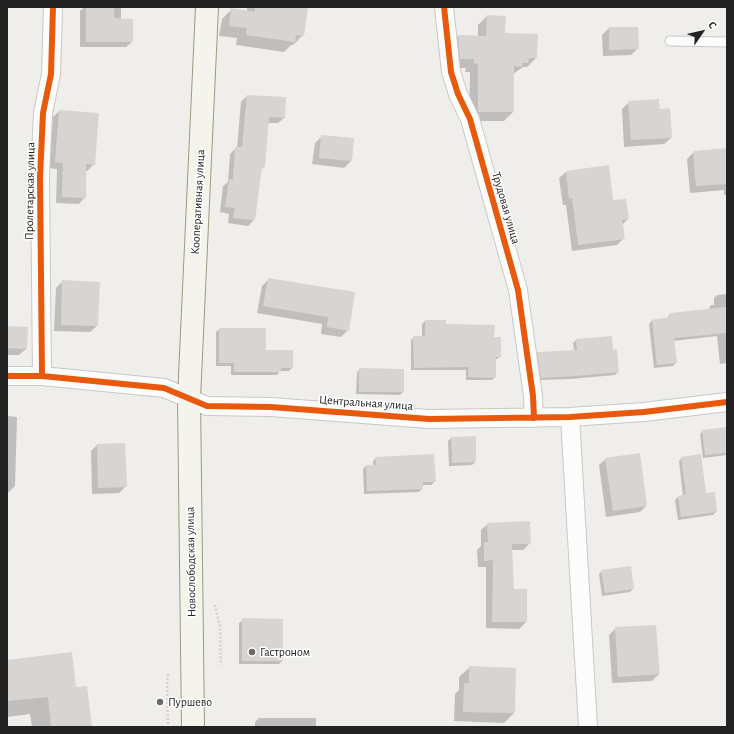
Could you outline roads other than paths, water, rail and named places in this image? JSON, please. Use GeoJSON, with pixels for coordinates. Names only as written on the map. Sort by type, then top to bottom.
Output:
{"type":"FeatureCollection","features":[{"type":"Feature","properties":{"kind":"main road","name":"Кооперативная улица"},"geometry":{"type":"LineString","coordinates":[[189,398],[208,7]]}},
{"type":"Feature","properties":{"kind":"main road","name":"Новослободская улица"},"geometry":{"type":"LineString","coordinates":[[189,398],[193,727]]}},
{"type":"Feature","properties":{"kind":"street","name":"Пролетарская улица"},"geometry":{"type":"LineString","coordinates":[[42,376],[40,177],[43,113],[52,74],[52,7]]}},
{"type":"Feature","properties":{"kind":"street","name":"Трудовая улица"},"geometry":{"type":"LineString","coordinates":[[444,7],[451,72],[458,94],[470,119],[518,290],[534,418]]}},
{"type":"Feature","properties":{"kind":"street","name":"Центральная улица"},"geometry":{"type":"LineString","coordinates":[[7,376],[42,376],[164,388],[207,406],[271,407],[429,419],[570,417],[644,412],[727,402]]}},
{"type":"Feature","properties":{"kind":"street"},"geometry":{"type":"LineString","coordinates":[[570,417],[588,727]]}},
{"type":"Feature","properties":{"kind":"lane"},"geometry":{"type":"LineString","coordinates":[[670,41],[727,42]]}},
{"type":"Feature","properties":{"kind":"place","name":"Гастроном"},"geometry":{"type":"Point","coordinates":[252,652]}},
{"type":"Feature","properties":{"kind":"place","name":"Пуршево"},"geometry":{"type":"Point","coordinates":[160,702]}}]}
